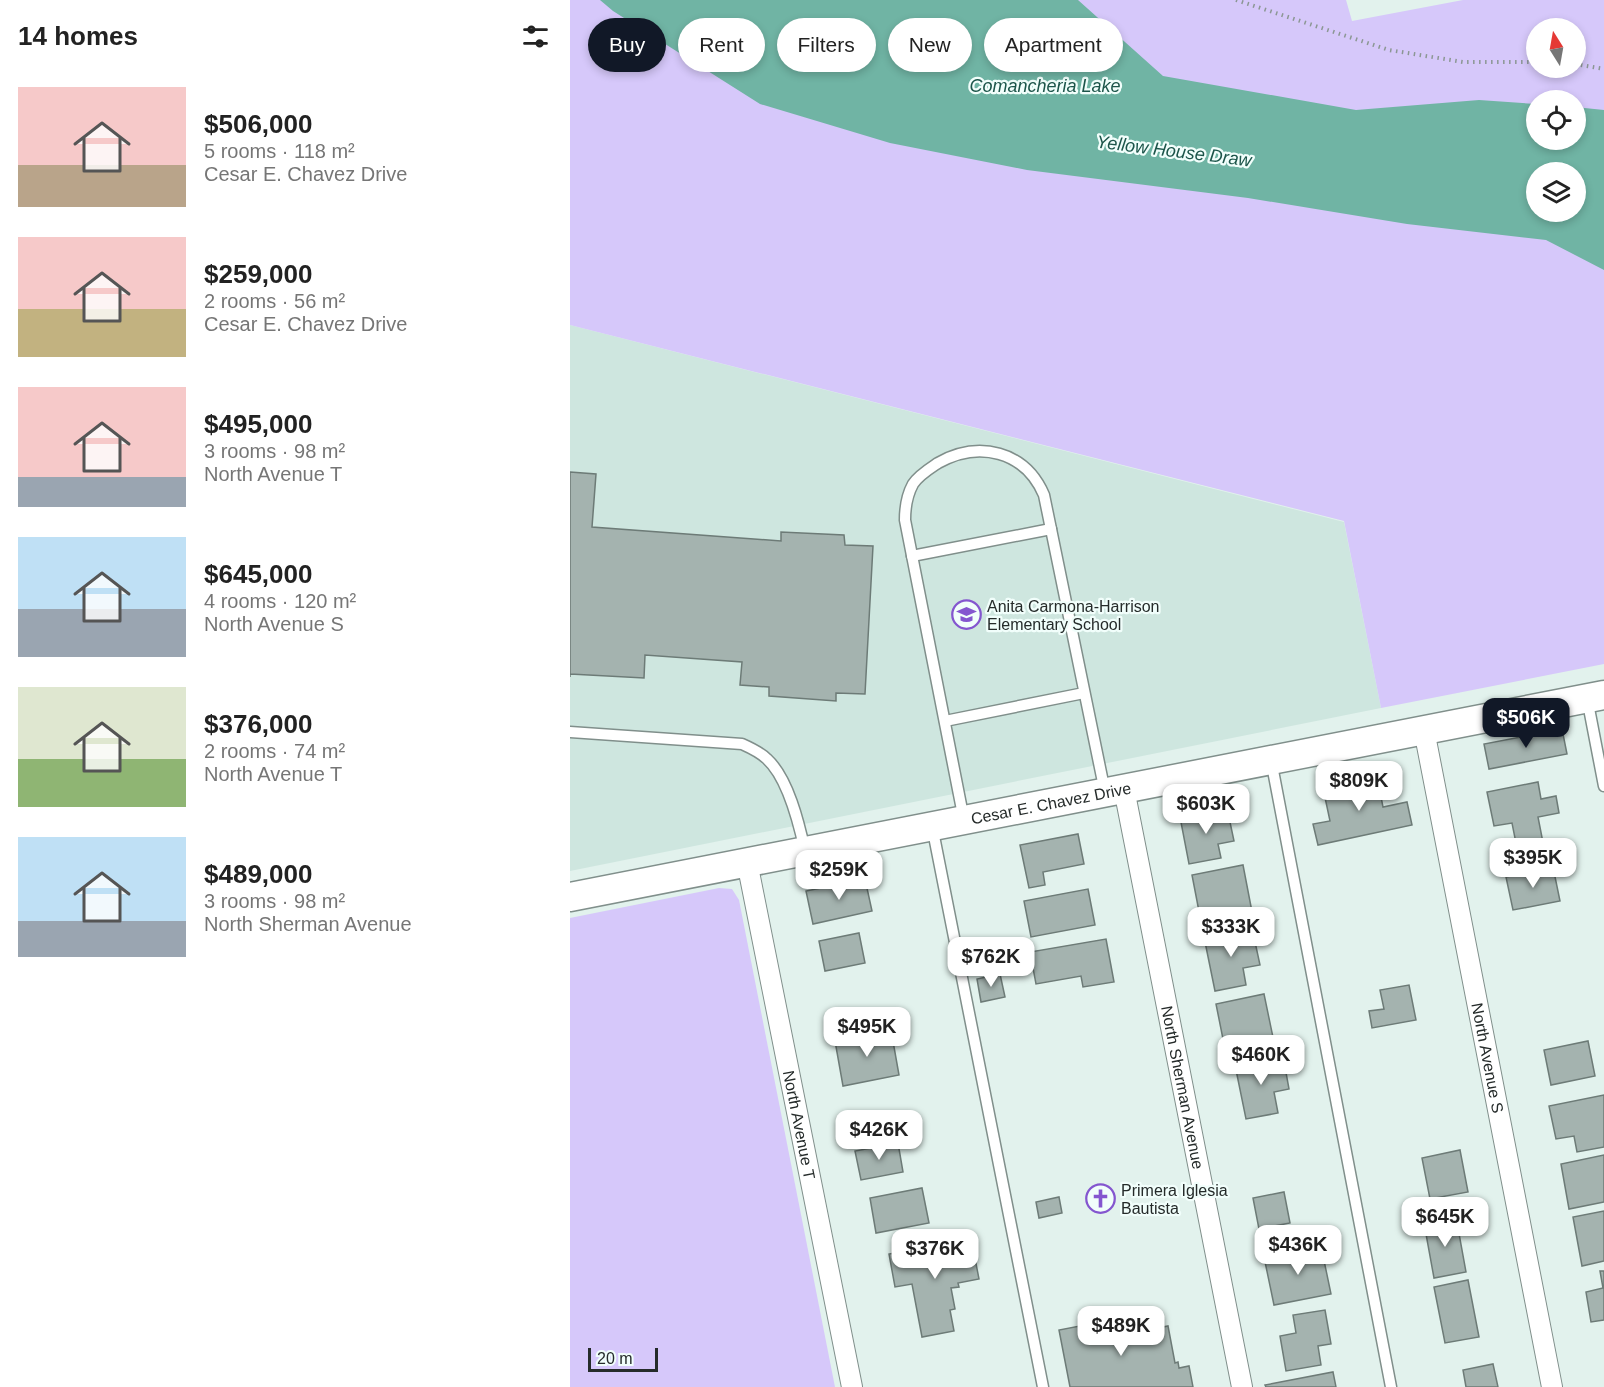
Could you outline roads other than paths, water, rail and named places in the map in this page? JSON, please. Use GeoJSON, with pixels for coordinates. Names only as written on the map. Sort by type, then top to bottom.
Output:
{"type":"FeatureCollection","features":[{"type":"Feature","properties":{"kind":"street","name":"Cesar E. Chavez Drive"},"geometry":{"type":"LineString","coordinates":[[570,897],[1595,696]]}},
{"type":"Feature","properties":{"kind":"street","name":"North Avenue S"},"geometry":{"type":"LineString","coordinates":[[1424,730],[1552,1387]]}},
{"type":"Feature","properties":{"kind":"street","name":"North Sherman Avenue"},"geometry":{"type":"LineString","coordinates":[[1114,790],[1242,1387]]}},
{"type":"Feature","properties":{"kind":"street","name":"North Avenue T"},"geometry":{"type":"LineString","coordinates":[[747,862],[852,1387]]}},
{"type":"Feature","properties":{"kind":"lane"},"geometry":{"type":"LineString","coordinates":[[964,820],[905,520],[908,496],[913,484],[931,467],[960,453],[981,450],[997,453],[1026,467],[1044,495],[1084,693],[1114,790]]}},
{"type":"Feature","properties":{"kind":"lane"},"geometry":{"type":"LineString","coordinates":[[912,556],[1051,529]]}},
{"type":"Feature","properties":{"kind":"lane"},"geometry":{"type":"LineString","coordinates":[[945,721],[1084,693]]}},
{"type":"Feature","properties":{"kind":"lane"},"geometry":{"type":"LineString","coordinates":[[1595,696],[1604,786]]}},
{"type":"Feature","properties":{"kind":"lane"},"geometry":{"type":"LineString","coordinates":[[570,732],[742,744],[753,749],[776,769],[798,817],[805,851]]}},
{"type":"Feature","properties":{"kind":"lane"},"geometry":{"type":"LineString","coordinates":[[1271,760],[1391,1387]]}},
{"type":"Feature","properties":{"kind":"lane"},"geometry":{"type":"LineString","coordinates":[[932,826],[1043,1387]]}},
{"type":"Feature","properties":{"kind":"water","name":"Comancheria Lake"},"geometry":{"type":"Polygon","coordinates":[[[600,0],[1078,0],[1098,18],[984,18],[984,72],[1123,72],[1123,40],[1163,76],[1356,110],[1479,100],[1526,103],[1526,150],[1586,150],[1586,108],[1604,110],[1604,270],[1546,240],[1407,224],[1248,198],[1027,170],[890,143],[760,104],[709,72],[765,72],[765,18],[678,18],[678,52],[666,45],[666,18],[624,18],[600,0]]]}},
{"type":"Feature","properties":{"kind":"place","name":"Anita Carmona-Harrison Elementary School"},"geometry":{"type":"Point","coordinates":[966,615]}},
{"type":"Feature","properties":{"kind":"place","name":"Primera Iglesia Bautista"},"geometry":{"type":"Point","coordinates":[1100,1199]}},
{"type":"Feature","properties":{"kind":"water label","name":"Yellow House Draw"},"geometry":{"type":"Point","coordinates":[1174,151]}}]}
